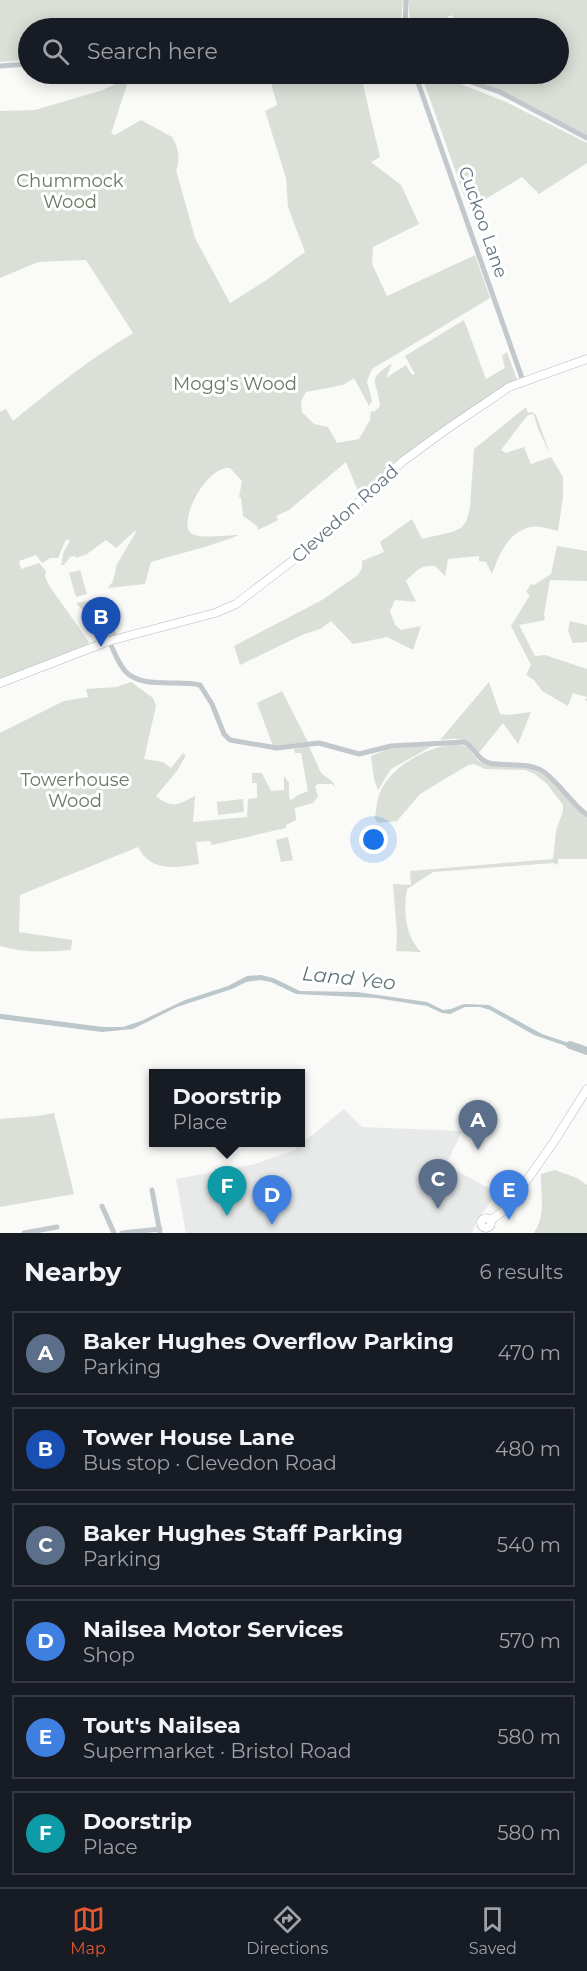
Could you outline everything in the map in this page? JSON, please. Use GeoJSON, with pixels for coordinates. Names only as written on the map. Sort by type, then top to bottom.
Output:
{"type":"FeatureCollection","features":[{"type":"Feature","properties":{"kind":"main road","name":"Clevedon Road"},"geometry":{"type":"LineString","coordinates":[[0,683],[109,641],[215,613],[236,604],[309,548],[412,454],[492,398],[523,381],[587,359]]}},
{"type":"Feature","properties":{"kind":"main road"},"geometry":{"type":"LineString","coordinates":[[484,1231],[481,1225],[482,1220],[486,1218],[490,1221],[506,1209],[555,1140],[587,1089]]}},
{"type":"Feature","properties":{"kind":"street"},"geometry":{"type":"LineString","coordinates":[[405,18],[406,0]]}},
{"type":"Feature","properties":{"kind":"street"},"geometry":{"type":"LineString","coordinates":[[0,66],[18,65]]}},
{"type":"Feature","properties":{"kind":"street","name":"Cuckoo Lane"},"geometry":{"type":"LineString","coordinates":[[419,84],[523,381]]}},
{"type":"Feature","properties":{"kind":"street"},"geometry":{"type":"LineString","coordinates":[[477,84],[500,92],[587,138]]}},
{"type":"Feature","properties":{"kind":"street"},"geometry":{"type":"LineString","coordinates":[[109,641],[122,667],[133,677],[151,681],[200,685],[212,704],[224,734],[230,740],[277,748],[319,743],[359,754],[390,746],[464,742],[488,763],[521,765],[542,771],[587,815]]}},
{"type":"Feature","properties":{"kind":"street"},"geometry":{"type":"LineString","coordinates":[[122,1233],[160,1231],[159,1209],[152,1190]]}},
{"type":"Feature","properties":{"kind":"street"},"geometry":{"type":"LineString","coordinates":[[105,1208],[114,1233]]}},
{"type":"Feature","properties":{"kind":"street"},"geometry":{"type":"LineString","coordinates":[[24,1233],[54,1229]]}},
{"type":"Feature","properties":{"kind":"shaded area"},"geometry":{"type":"Polygon","coordinates":[[[261,975],[300,991],[357,992],[427,1002],[443,1010],[464,1004],[489,1005],[542,1034],[581,1047],[580,1051],[534,1035],[490,1010],[480,1007],[465,1007],[450,1014],[427,1006],[376,998],[296,994],[271,982],[260,980],[246,982],[232,989],[177,1007],[133,1029],[102,1032],[0,1019],[0,1014],[2,1014],[103,1027],[123,1027],[185,1000],[228,986],[247,976],[261,975]]]}},
{"type":"Feature","properties":{"kind":"shaded area"},"geometry":{"type":"Polygon","coordinates":[[[344,1109],[362,1127],[462,1131],[446,1165],[496,1192],[495,1196],[478,1219],[472,1233],[186,1233],[176,1179],[255,1164],[298,1147],[305,1147],[305,1141],[344,1109]]]}},
{"type":"Feature","properties":{"kind":"green space"},"geometry":{"type":"Polygon","coordinates":[[[0,0],[403,0],[401,18],[18,18],[18,61],[0,62],[0,0]]]}},
{"type":"Feature","properties":{"kind":"green space"},"geometry":{"type":"Polygon","coordinates":[[[408,0],[587,0],[587,136],[476,84],[569,84],[569,18],[453,18],[452,15],[448,18],[410,18],[408,0]]]}},
{"type":"Feature","properties":{"kind":"green space"},"geometry":{"type":"Polygon","coordinates":[[[116,84],[127,84],[111,134],[115,135],[141,120],[172,137],[178,153],[176,170],[195,238],[230,303],[305,252],[288,207],[286,178],[265,111],[277,105],[271,84],[363,84],[380,157],[371,162],[401,185],[419,224],[373,247],[372,264],[387,296],[475,255],[490,298],[372,369],[367,381],[372,401],[369,406],[354,378],[343,385],[306,392],[301,401],[302,412],[314,424],[328,427],[337,443],[359,439],[370,420],[371,411],[374,412],[380,406],[375,382],[378,374],[392,363],[386,378],[406,365],[412,375],[415,374],[405,356],[464,320],[486,379],[505,368],[502,356],[507,352],[517,380],[360,496],[346,462],[289,510],[276,516],[278,520],[258,530],[257,526],[243,516],[239,497],[242,481],[230,468],[221,470],[211,476],[196,497],[190,509],[188,529],[192,534],[202,536],[239,535],[151,562],[145,584],[108,588],[113,581],[117,564],[135,531],[116,548],[106,540],[87,554],[76,558],[75,556],[70,557],[64,565],[61,565],[64,551],[70,541],[66,539],[58,558],[50,558],[42,563],[36,555],[19,561],[21,569],[39,563],[46,571],[48,584],[89,642],[87,645],[0,680],[0,412],[6,409],[13,421],[102,353],[133,333],[86,260],[38,262],[0,278],[0,111],[35,110],[100,91],[116,84]]]}},
{"type":"Feature","properties":{"kind":"green space"},"geometry":{"type":"Polygon","coordinates":[[[425,84],[460,84],[506,102],[587,143],[587,163],[539,194],[522,177],[469,209],[425,84]]]}},
{"type":"Feature","properties":{"kind":"green space"},"geometry":{"type":"Polygon","coordinates":[[[526,407],[528,413],[532,412],[536,415],[550,454],[534,415],[531,414],[501,450],[506,453],[524,447],[531,464],[551,457],[563,477],[563,497],[558,531],[530,527],[515,534],[501,552],[492,574],[486,562],[479,561],[479,556],[448,559],[445,576],[435,566],[422,567],[415,572],[406,581],[416,602],[395,600],[390,611],[395,625],[401,630],[421,626],[413,650],[387,637],[353,644],[331,621],[320,629],[302,635],[240,665],[234,646],[322,600],[358,575],[362,568],[362,561],[384,552],[380,542],[412,519],[422,539],[461,528],[466,522],[470,508],[474,449],[526,407]]]}},
{"type":"Feature","properties":{"kind":"green space"},"geometry":{"type":"Polygon","coordinates":[[[557,546],[587,551],[587,581],[550,580],[545,620],[519,625],[535,656],[545,655],[587,669],[587,697],[573,693],[568,706],[542,691],[534,680],[526,675],[531,665],[511,626],[530,595],[526,592],[531,584],[534,585],[551,574],[557,546]]]}},
{"type":"Feature","properties":{"kind":"green space"},"geometry":{"type":"Polygon","coordinates":[[[80,570],[87,594],[76,597],[69,573],[80,570]]]}},
{"type":"Feature","properties":{"kind":"green space"},"geometry":{"type":"Polygon","coordinates":[[[108,597],[116,635],[102,640],[95,624],[76,603],[108,597]]]}},
{"type":"Feature","properties":{"kind":"green space"},"geometry":{"type":"Polygon","coordinates":[[[570,621],[587,625],[587,642],[573,643],[568,631],[570,621]]]}},
{"type":"Feature","properties":{"kind":"green space","name":"Towerhouse Wood"},"geometry":{"type":"Polygon","coordinates":[[[131,682],[153,698],[156,706],[144,759],[163,762],[171,768],[183,753],[186,755],[177,771],[156,796],[167,803],[176,804],[195,796],[193,822],[247,817],[248,799],[257,798],[257,783],[252,783],[252,773],[262,773],[271,791],[284,790],[284,776],[289,783],[291,800],[308,791],[301,753],[295,753],[294,749],[309,746],[321,773],[333,782],[336,788],[332,784],[315,786],[318,796],[313,803],[295,808],[296,820],[286,825],[286,828],[212,845],[210,841],[196,842],[199,864],[181,867],[164,866],[150,861],[138,847],[20,895],[19,932],[72,940],[71,950],[17,950],[0,946],[0,733],[64,701],[88,697],[86,689],[116,687],[131,682]]]}},
{"type":"Feature","properties":{"kind":"green space"},"geometry":{"type":"Polygon","coordinates":[[[489,682],[500,714],[531,712],[518,744],[503,723],[478,754],[466,741],[440,740],[489,682]]]}},
{"type":"Feature","properties":{"kind":"green space"},"geometry":{"type":"Polygon","coordinates":[[[282,691],[308,742],[273,746],[257,703],[282,691]]]}},
{"type":"Feature","properties":{"kind":"green space"},"geometry":{"type":"Polygon","coordinates":[[[457,744],[468,747],[483,763],[535,770],[548,778],[587,818],[587,859],[558,859],[558,865],[553,863],[433,872],[407,889],[405,905],[408,931],[421,952],[396,951],[397,933],[393,884],[411,885],[410,871],[553,859],[556,831],[563,805],[547,784],[535,774],[525,770],[485,769],[474,764],[468,765],[420,794],[397,821],[378,823],[375,819],[380,793],[394,772],[413,758],[435,748],[457,744]]]}},
{"type":"Feature","properties":{"kind":"green space"},"geometry":{"type":"Polygon","coordinates":[[[432,746],[391,769],[378,790],[371,756],[388,749],[432,746]]]}},
{"type":"Feature","properties":{"kind":"green space"},"geometry":{"type":"Polygon","coordinates":[[[243,799],[244,812],[218,815],[217,802],[243,799]]]}},
{"type":"Feature","properties":{"kind":"green space"},"geometry":{"type":"Polygon","coordinates":[[[288,837],[293,860],[281,862],[276,840],[288,837]]]}},
{"type":"Feature","properties":{"kind":"green space"},"geometry":{"type":"Polygon","coordinates":[[[54,1113],[74,1194],[0,1207],[0,1119],[54,1113]]]}},
{"type":"Feature","properties":{"kind":"green space"},"geometry":{"type":"Polygon","coordinates":[[[555,1170],[577,1178],[587,1185],[587,1233],[534,1233],[542,1210],[541,1174],[555,1170]]]}},
{"type":"Feature","properties":{"kind":"waterway","name":"Land Yeo"},"geometry":{"type":"LineString","coordinates":[[570,1045],[587,1051]]}},
{"type":"Feature","properties":{"kind":"place","name":"Tower House Lane"},"geometry":{"type":"Point","coordinates":[101,647]}},
{"type":"Feature","properties":{"kind":"place","name":"Baker Hughes Overflow Parking"},"geometry":{"type":"Point","coordinates":[478,1150]}},
{"type":"Feature","properties":{"kind":"place","name":"Baker Hughes Staff Parking"},"geometry":{"type":"Point","coordinates":[438,1209]}},
{"type":"Feature","properties":{"kind":"place","name":"Doorstrip"},"geometry":{"type":"Point","coordinates":[227,1216]}},
{"type":"Feature","properties":{"kind":"place","name":"Tout's Nailsea"},"geometry":{"type":"Point","coordinates":[509,1220]}},
{"type":"Feature","properties":{"kind":"place","name":"Nailsea Motor Services"},"geometry":{"type":"Point","coordinates":[272,1225]}},
{"type":"Feature","properties":{"kind":"park label","name":"Chummock Wood"},"geometry":{"type":"Point","coordinates":[70,192]}},
{"type":"Feature","properties":{"kind":"park label","name":"Mogg's Wood"},"geometry":{"type":"Point","coordinates":[235,384]}}]}
